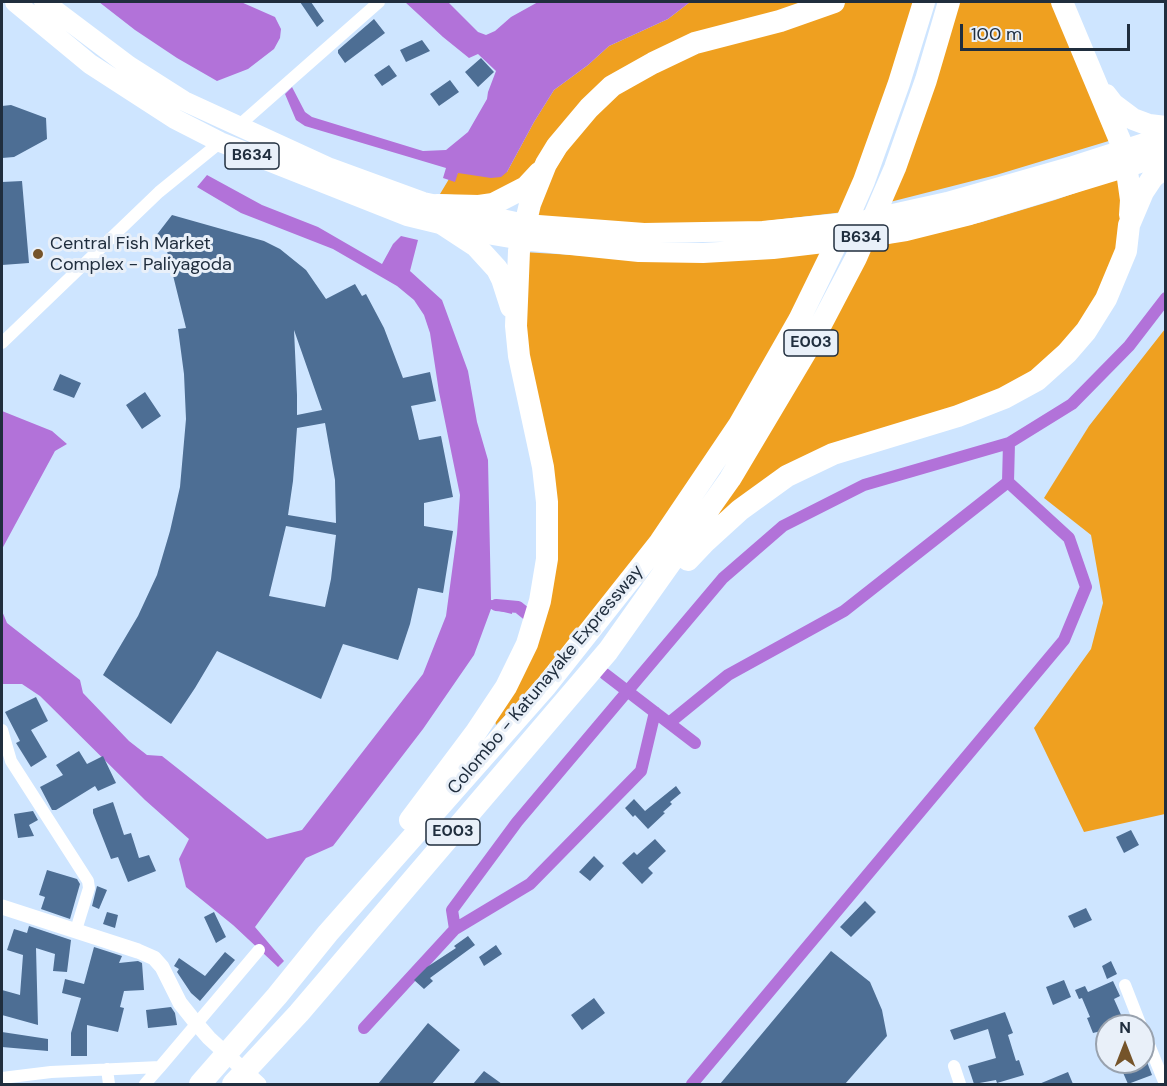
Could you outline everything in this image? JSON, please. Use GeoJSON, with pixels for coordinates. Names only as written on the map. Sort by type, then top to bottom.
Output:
{"type":"FeatureCollection","features":[{"type":"Feature","properties":{"kind":"highway","name":"B634"},"geometry":{"type":"LineString","coordinates":[[15,2],[90,64],[175,119],[220,142],[407,216],[441,215]]}},
{"type":"Feature","properties":{"kind":"highway","name":"B634"},"geometry":{"type":"LineString","coordinates":[[44,2],[129,66],[184,100],[330,168],[441,215],[524,232],[642,243],[703,253],[773,249],[849,240],[906,231],[970,215],[1075,174],[1125,159],[1166,155]]}},
{"type":"Feature","properties":{"kind":"highway"},"geometry":{"type":"LineString","coordinates":[[328,933],[495,705],[519,663],[540,601],[548,536],[547,502],[543,467],[519,356],[516,326],[519,250],[533,194],[546,164],[557,146],[604,93],[652,63],[695,43],[780,21],[834,2]]}},
{"type":"Feature","properties":{"kind":"highway","name":"Colombo - Katunayake Expressway"},"geometry":{"type":"LineString","coordinates":[[200,1084],[277,996],[328,933],[546,686],[660,542],[738,425],[799,320],[864,181],[899,83],[924,2]]}},
{"type":"Feature","properties":{"kind":"highway","name":"Colombo - Katunayake Expressway"},"geometry":{"type":"LineString","coordinates":[[233,1084],[299,1013],[608,651],[730,479],[820,328],[856,258],[895,168],[926,80],[949,2]]}},
{"type":"Feature","properties":{"kind":"highway"},"geometry":{"type":"LineString","coordinates":[[608,651],[706,541],[740,510],[788,476],[833,454],[958,416],[1004,398],[1037,380],[1067,353],[1086,331],[1106,299],[1126,251],[1131,200],[1125,159],[1062,2]]}},
{"type":"Feature","properties":{"kind":"highway"},"geometry":{"type":"LineString","coordinates":[[1090,71],[1102,90],[1122,112],[1149,125],[1166,127]]}},
{"type":"Feature","properties":{"kind":"highway","name":"B634"},"geometry":{"type":"LineString","coordinates":[[1125,159],[1166,136]]}},
{"type":"Feature","properties":{"kind":"highway"},"geometry":{"type":"LineString","coordinates":[[441,215],[493,204],[526,187],[546,164]]}},
{"type":"Feature","properties":{"kind":"highway"},"geometry":{"type":"LineString","coordinates":[[1129,225],[1147,185],[1166,167]]}},
{"type":"Feature","properties":{"kind":"highway"},"geometry":{"type":"LineString","coordinates":[[441,215],[476,246],[497,269],[506,288],[516,326]]}},
{"type":"Feature","properties":{"kind":"street"},"geometry":{"type":"LineString","coordinates":[[2,343],[159,192],[239,126],[379,2]]}},
{"type":"Feature","properties":{"kind":"street"},"geometry":{"type":"LineString","coordinates":[[2,730],[11,761],[88,881],[89,888],[76,930]]}},
{"type":"Feature","properties":{"kind":"street"},"geometry":{"type":"LineString","coordinates":[[2,907],[154,958],[162,967],[180,1002],[196,1023],[259,1084]]}},
{"type":"Feature","properties":{"kind":"street"},"geometry":{"type":"LineString","coordinates":[[145,1084],[259,950]]}},
{"type":"Feature","properties":{"kind":"street"},"geometry":{"type":"LineString","coordinates":[[1125,985],[1136,1014]]}},
{"type":"Feature","properties":{"kind":"street"},"geometry":{"type":"LineString","coordinates":[[1155,1058],[1166,1084]]}},
{"type":"Feature","properties":{"kind":"street"},"geometry":{"type":"LineString","coordinates":[[954,1066],[960,1084]]}},
{"type":"Feature","properties":{"kind":"street"},"geometry":{"type":"LineString","coordinates":[[2,1078],[51,1072],[160,1067]]}},
{"type":"Feature","properties":{"kind":"street"},"geometry":{"type":"LineString","coordinates":[[108,1069],[109,1084]]}},
{"type":"Feature","properties":{"kind":"shaded area"},"geometry":{"type":"Polygon","coordinates":[[[99,2],[241,2],[275,17],[281,29],[280,38],[274,49],[248,69],[217,81],[135,30],[99,2]]]}},
{"type":"Feature","properties":{"kind":"shaded area"},"geometry":{"type":"Polygon","coordinates":[[[405,2],[448,2],[478,32],[486,35],[495,31],[511,17],[538,2],[690,2],[668,19],[609,46],[554,90],[507,172],[501,177],[491,178],[458,173],[455,182],[443,178],[446,168],[305,126],[296,120],[285,94],[292,87],[305,112],[312,117],[423,151],[446,150],[468,132],[487,99],[496,71],[478,54],[469,58],[405,2]]]}},
{"type":"Feature","properties":{"kind":"shaded area"},"geometry":{"type":"Polygon","coordinates":[[[690,2],[820,2],[685,41],[547,148],[518,182],[482,197],[440,194],[449,179],[458,173],[507,172],[554,90],[609,46],[668,19],[690,2]]]}},
{"type":"Feature","properties":{"kind":"shaded area"},"geometry":{"type":"Polygon","coordinates":[[[844,2],[917,2],[844,212],[757,222],[679,226],[537,219],[534,204],[584,122],[647,71],[844,2]]]}},
{"type":"Feature","properties":{"kind":"shaded area"},"geometry":{"type":"Polygon","coordinates":[[[959,2],[1056,2],[1112,140],[996,175],[886,203],[959,2]]]}},
{"type":"Feature","properties":{"kind":"shaded area"},"geometry":{"type":"Polygon","coordinates":[[[207,175],[262,205],[318,227],[382,264],[393,244],[401,236],[418,240],[410,271],[442,300],[468,371],[477,422],[488,460],[491,600],[513,602],[512,614],[491,609],[474,655],[423,729],[333,846],[306,858],[255,927],[284,961],[278,967],[233,925],[186,887],[179,859],[189,839],[145,800],[40,696],[22,684],[2,684],[2,611],[7,623],[80,680],[83,693],[129,741],[147,755],[162,756],[267,839],[302,830],[423,674],[446,616],[460,495],[439,392],[430,333],[424,315],[414,300],[397,286],[333,249],[241,213],[197,187],[207,175]]]}},
{"type":"Feature","properties":{"kind":"shaded area"},"geometry":{"type":"Polygon","coordinates":[[[1121,177],[1125,181],[1117,256],[1078,330],[1022,381],[718,515],[866,249],[982,222],[1121,177]]]}},
{"type":"Feature","properties":{"kind":"shaded area"},"geometry":{"type":"Polygon","coordinates":[[[830,249],[707,466],[536,683],[496,725],[495,720],[548,595],[520,331],[523,252],[638,259],[830,249]]]}},
{"type":"Feature","properties":{"kind":"shaded area"},"geometry":{"type":"Polygon","coordinates":[[[1165,329],[1165,814],[1084,832],[1034,728],[1091,649],[1103,603],[1091,535],[1044,498],[1089,426],[1165,329]]]}},
{"type":"Feature","properties":{"kind":"shaded area"},"geometry":{"type":"Polygon","coordinates":[[[2,411],[52,431],[67,444],[55,451],[2,549],[2,411]]]}},
{"type":"Feature","properties":{"kind":"building"},"geometry":{"type":"Polygon","coordinates":[[[300,2],[311,2],[324,21],[317,27],[300,2]]]}},
{"type":"Feature","properties":{"kind":"building"},"geometry":{"type":"Polygon","coordinates":[[[374,19],[385,33],[345,63],[338,50],[374,19]]]}},
{"type":"Feature","properties":{"kind":"building"},"geometry":{"type":"Polygon","coordinates":[[[422,40],[430,51],[406,62],[400,50],[422,40]]]}},
{"type":"Feature","properties":{"kind":"building"},"geometry":{"type":"Polygon","coordinates":[[[481,58],[494,72],[478,87],[465,72],[481,58]]]}},
{"type":"Feature","properties":{"kind":"building"},"geometry":{"type":"Polygon","coordinates":[[[389,65],[397,76],[382,86],[374,75],[389,65]]]}},
{"type":"Feature","properties":{"kind":"building"},"geometry":{"type":"Polygon","coordinates":[[[450,80],[459,92],[439,106],[430,94],[450,80]]]}},
{"type":"Feature","properties":{"kind":"building"},"geometry":{"type":"Polygon","coordinates":[[[11,105],[46,118],[47,139],[14,157],[2,158],[2,106],[11,105]]]}},
{"type":"Feature","properties":{"kind":"building"},"geometry":{"type":"Polygon","coordinates":[[[22,181],[29,263],[2,265],[2,182],[22,181]]]}},
{"type":"Feature","properties":{"kind":"building"},"geometry":{"type":"Polygon","coordinates":[[[172,215],[264,241],[280,249],[306,270],[326,299],[355,284],[362,296],[366,294],[384,328],[403,378],[430,372],[436,401],[411,406],[419,440],[441,436],[453,497],[424,503],[424,526],[453,531],[443,593],[418,588],[410,624],[398,660],[343,644],[321,699],[217,651],[171,724],[103,675],[138,616],[157,575],[180,487],[186,419],[184,374],[178,329],[186,328],[165,243],[155,237],[172,215]],[[294,330],[297,395],[297,415],[322,410],[294,330]],[[325,423],[297,428],[288,515],[336,523],[335,480],[325,423]],[[286,526],[269,596],[325,607],[336,535],[286,526]]]}},
{"type":"Feature","properties":{"kind":"building"},"geometry":{"type":"Polygon","coordinates":[[[60,374],[81,383],[74,398],[53,390],[60,374]]]}},
{"type":"Feature","properties":{"kind":"building"},"geometry":{"type":"Polygon","coordinates":[[[145,392],[161,416],[142,429],[126,405],[145,392]]]}},
{"type":"Feature","properties":{"kind":"building"},"geometry":{"type":"Polygon","coordinates":[[[36,697],[48,721],[31,730],[47,757],[31,767],[16,743],[20,741],[5,712],[36,697]]]}},
{"type":"Feature","properties":{"kind":"building"},"geometry":{"type":"Polygon","coordinates":[[[79,751],[87,764],[103,756],[116,783],[98,791],[95,786],[56,810],[52,810],[40,787],[63,775],[56,765],[79,751]]]}},
{"type":"Feature","properties":{"kind":"building"},"geometry":{"type":"Polygon","coordinates":[[[676,786],[681,793],[670,802],[672,804],[663,812],[665,813],[648,829],[625,808],[634,799],[645,811],[676,786]]]}},
{"type":"Feature","properties":{"kind":"building"},"geometry":{"type":"Polygon","coordinates":[[[113,802],[124,835],[131,833],[139,858],[149,855],[156,871],[128,882],[118,857],[111,859],[93,813],[93,809],[113,802]]]}},
{"type":"Feature","properties":{"kind":"building"},"geometry":{"type":"Polygon","coordinates":[[[33,811],[38,820],[29,825],[34,836],[18,838],[14,814],[33,811]]]}},
{"type":"Feature","properties":{"kind":"building"},"geometry":{"type":"Polygon","coordinates":[[[1131,830],[1139,845],[1124,853],[1116,837],[1131,830]]]}},
{"type":"Feature","properties":{"kind":"building"},"geometry":{"type":"Polygon","coordinates":[[[655,839],[666,851],[648,868],[653,873],[642,884],[622,863],[634,852],[637,855],[655,839]]]}},
{"type":"Feature","properties":{"kind":"building"},"geometry":{"type":"Polygon","coordinates":[[[594,856],[604,866],[590,881],[579,872],[594,856]]]}},
{"type":"Feature","properties":{"kind":"building"},"geometry":{"type":"Polygon","coordinates":[[[47,870],[77,879],[80,884],[70,919],[41,909],[45,897],[39,895],[47,870]]]}},
{"type":"Feature","properties":{"kind":"building"},"geometry":{"type":"Polygon","coordinates":[[[97,886],[107,890],[99,909],[92,906],[97,886]]]}},
{"type":"Feature","properties":{"kind":"building"},"geometry":{"type":"Polygon","coordinates":[[[865,901],[876,912],[851,937],[840,927],[865,901]]]}},
{"type":"Feature","properties":{"kind":"building"},"geometry":{"type":"Polygon","coordinates":[[[1086,908],[1092,920],[1074,928],[1068,916],[1086,908]]]}},
{"type":"Feature","properties":{"kind":"building"},"geometry":{"type":"Polygon","coordinates":[[[107,912],[118,915],[115,928],[103,924],[107,912]]]}},
{"type":"Feature","properties":{"kind":"building"},"geometry":{"type":"Polygon","coordinates":[[[214,912],[226,937],[216,943],[204,917],[214,912]]]}},
{"type":"Feature","properties":{"kind":"building"},"geometry":{"type":"Polygon","coordinates":[[[29,926],[71,940],[67,972],[53,971],[55,954],[36,948],[38,1025],[2,1015],[2,990],[20,995],[23,955],[7,950],[14,929],[27,933],[29,926]]]}},
{"type":"Feature","properties":{"kind":"building"},"geometry":{"type":"Polygon","coordinates":[[[468,936],[475,945],[430,978],[433,981],[424,989],[414,980],[427,967],[456,948],[454,946],[468,936]]]}},
{"type":"Feature","properties":{"kind":"building"},"geometry":{"type":"Polygon","coordinates":[[[496,945],[502,954],[484,966],[479,957],[496,945]]]}},
{"type":"Feature","properties":{"kind":"building"},"geometry":{"type":"Polygon","coordinates":[[[94,947],[122,956],[119,963],[138,961],[142,963],[144,990],[124,991],[120,1007],[124,1008],[118,1032],[87,1025],[87,1056],[71,1056],[71,1033],[81,998],[62,993],[65,979],[84,984],[94,947]]]}},
{"type":"Feature","properties":{"kind":"building"},"geometry":{"type":"Polygon","coordinates":[[[831,951],[870,982],[882,1010],[887,1036],[845,1084],[720,1084],[831,951]]]}},
{"type":"Feature","properties":{"kind":"building"},"geometry":{"type":"Polygon","coordinates":[[[225,952],[235,960],[200,1001],[191,993],[177,972],[179,969],[174,966],[179,958],[205,976],[225,952]]]}},
{"type":"Feature","properties":{"kind":"building"},"geometry":{"type":"Polygon","coordinates":[[[1111,961],[1117,974],[1107,979],[1102,966],[1111,961]]]}},
{"type":"Feature","properties":{"kind":"building"},"geometry":{"type":"Polygon","coordinates":[[[1064,980],[1071,997],[1053,1005],[1046,987],[1064,980]]]}},
{"type":"Feature","properties":{"kind":"building"},"geometry":{"type":"Polygon","coordinates":[[[1113,981],[1120,996],[1114,999],[1121,1014],[1095,1014],[1095,1032],[1093,1033],[1087,1018],[1090,1017],[1082,998],[1079,999],[1075,990],[1085,986],[1088,992],[1113,981]]]}},
{"type":"Feature","properties":{"kind":"building"},"geometry":{"type":"Polygon","coordinates":[[[594,998],[605,1013],[582,1030],[571,1015],[594,998]]]}},
{"type":"Feature","properties":{"kind":"building"},"geometry":{"type":"Polygon","coordinates":[[[171,1007],[175,1013],[177,1025],[148,1028],[146,1010],[171,1007]]]}},
{"type":"Feature","properties":{"kind":"building"},"geometry":{"type":"Polygon","coordinates":[[[1005,1012],[1013,1033],[1008,1035],[1016,1061],[1019,1060],[1024,1075],[997,1083],[996,1080],[974,1084],[968,1066],[996,1058],[988,1029],[954,1040],[950,1030],[1005,1012]]]}},
{"type":"Feature","properties":{"kind":"building"},"geometry":{"type":"Polygon","coordinates":[[[428,1023],[460,1050],[432,1084],[378,1084],[428,1023]]]}},
{"type":"Feature","properties":{"kind":"building"},"geometry":{"type":"Polygon","coordinates":[[[2,1032],[48,1039],[48,1051],[2,1047],[2,1032]]]}},
{"type":"Feature","properties":{"kind":"building"},"geometry":{"type":"Polygon","coordinates":[[[484,1071],[502,1084],[473,1084],[484,1071]]]}},
{"type":"Feature","properties":{"kind":"building"},"geometry":{"type":"Polygon","coordinates":[[[1068,1072],[1073,1084],[1039,1084],[1068,1072]]]}},
{"type":"Feature","properties":{"kind":"building"},"geometry":{"type":"Polygon","coordinates":[[[1124,1074],[1152,1074],[1152,1075],[1128,1084],[1124,1074]]]}},
{"type":"Feature","properties":{"kind":"waterway"},"geometry":{"type":"LineString","coordinates":[[692,1084],[1064,640],[1086,587],[1069,538],[1008,482],[1009,443],[1072,404],[1129,346],[1166,298]]}},
{"type":"Feature","properties":{"kind":"waterway"},"geometry":{"type":"LineString","coordinates":[[455,929],[452,910],[517,822],[723,578],[783,526],[864,485],[1009,443]]}},
{"type":"Feature","properties":{"kind":"waterway"},"geometry":{"type":"LineString","coordinates":[[669,723],[728,675],[844,611],[1008,482]]}},
{"type":"Feature","properties":{"kind":"waterway"},"geometry":{"type":"LineString","coordinates":[[496,605],[518,607],[528,615]]}},
{"type":"Feature","properties":{"kind":"waterway"},"geometry":{"type":"LineString","coordinates":[[605,674],[695,743]]}},
{"type":"Feature","properties":{"kind":"waterway"},"geometry":{"type":"LineString","coordinates":[[364,1028],[455,929],[530,884],[641,771],[655,712]]}},
{"type":"Feature","properties":{"kind":"place","name":"Central Fish Market Complex - Paliyagoda"},"geometry":{"type":"Point","coordinates":[38,254]}}]}
